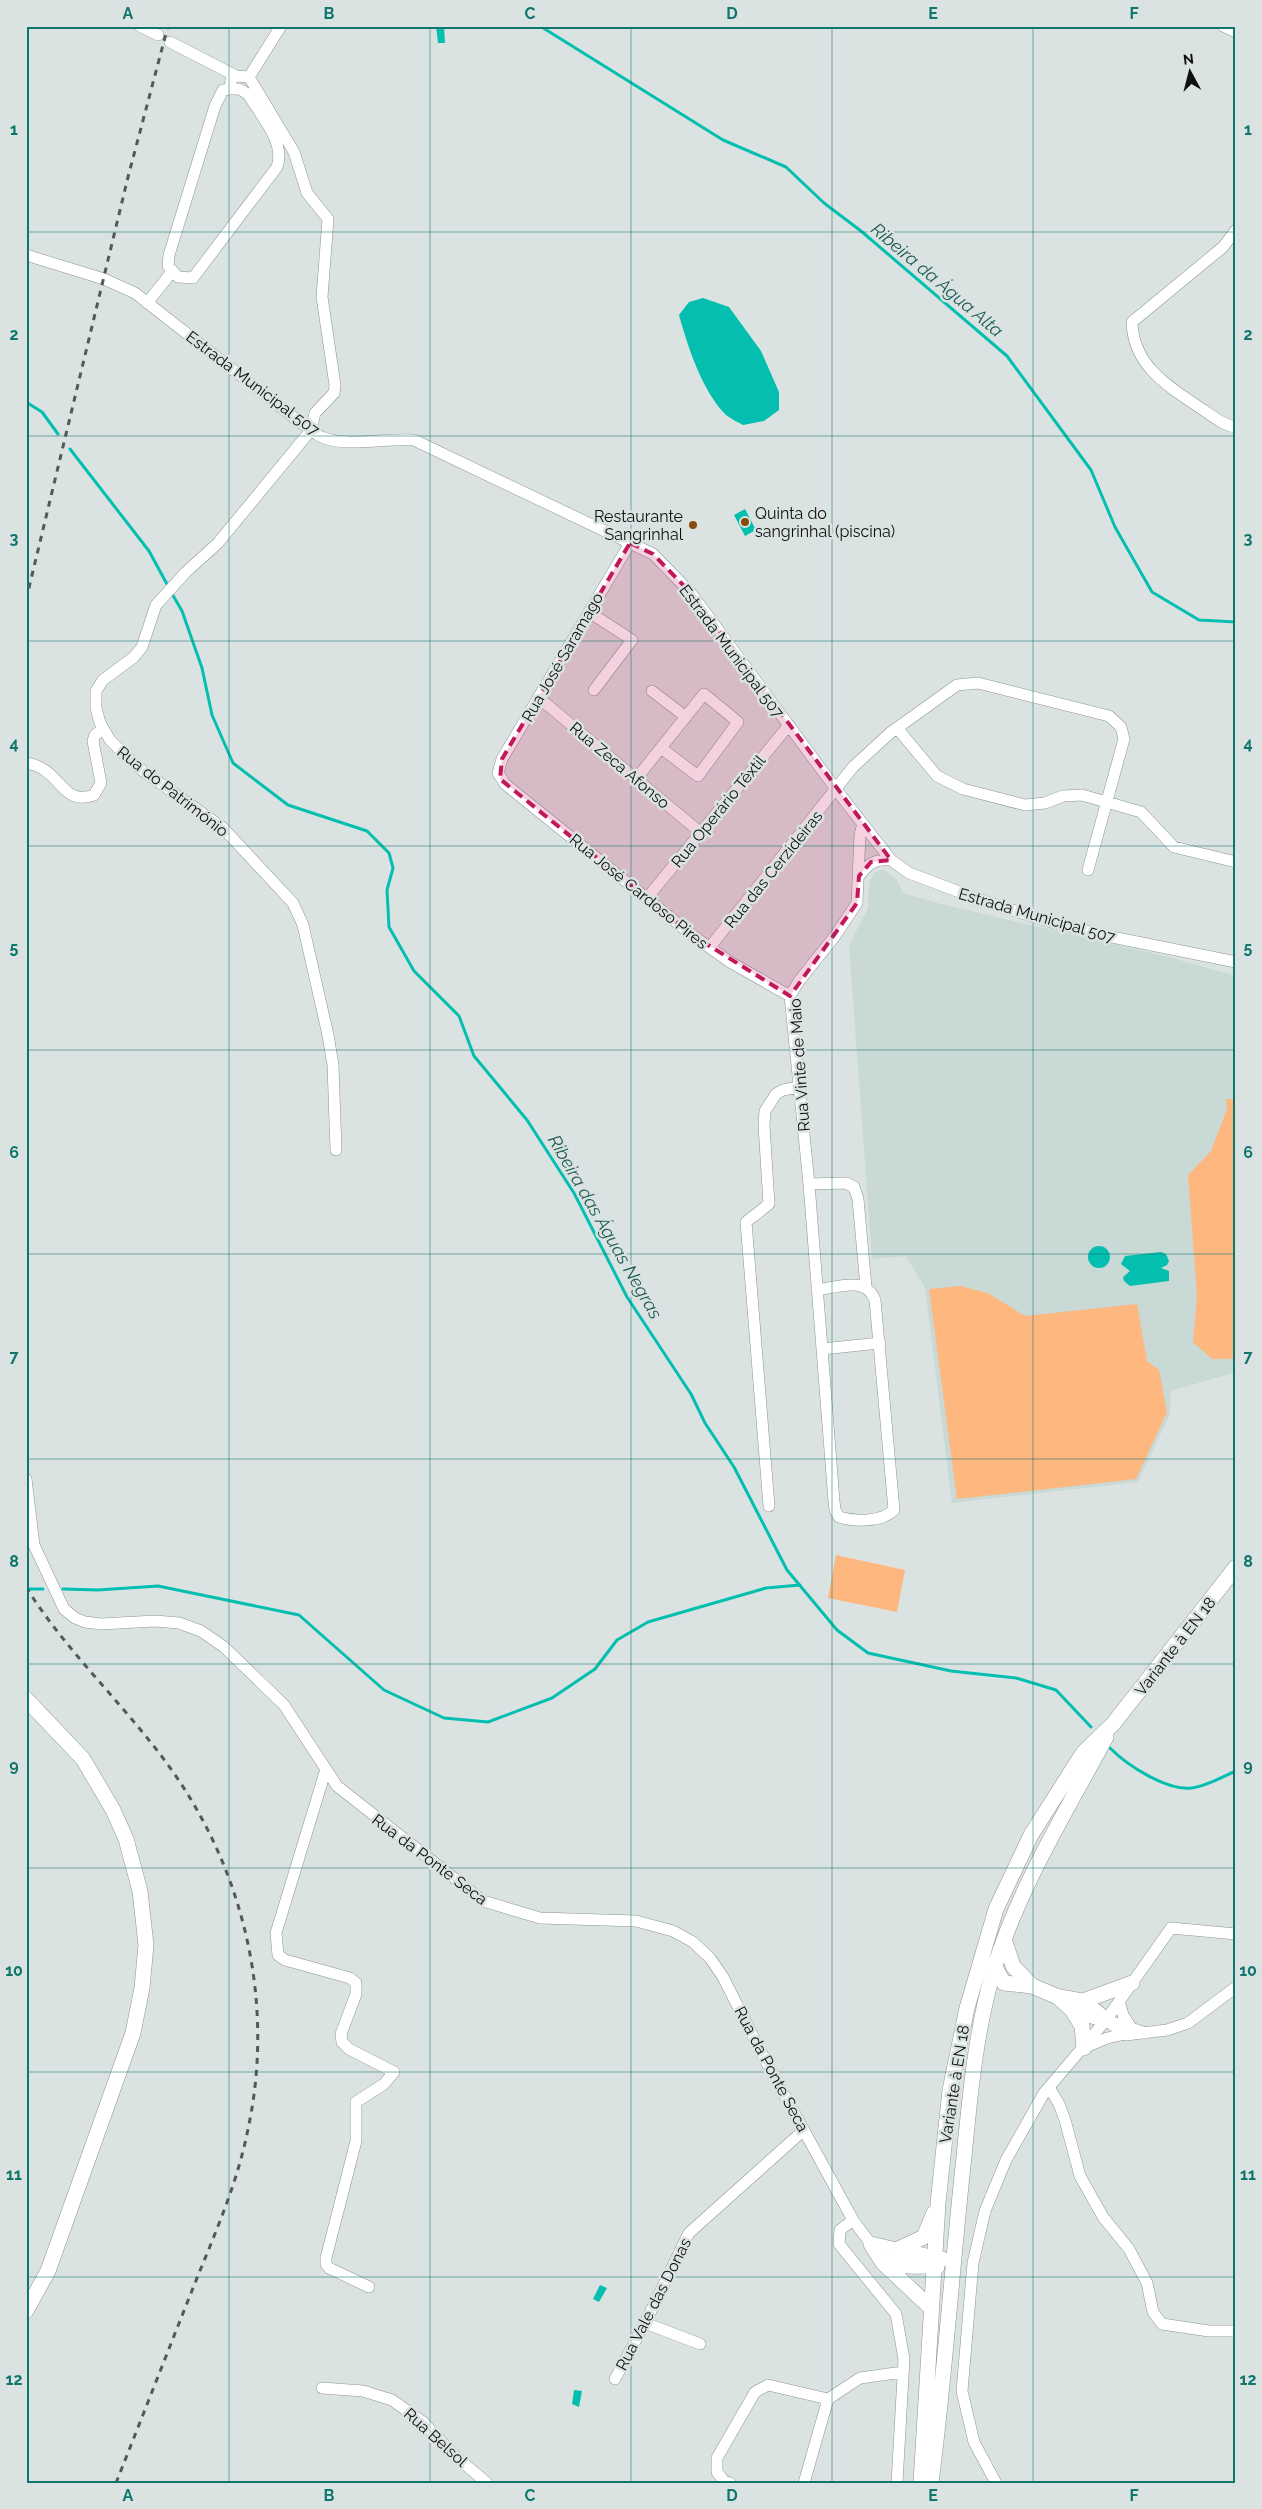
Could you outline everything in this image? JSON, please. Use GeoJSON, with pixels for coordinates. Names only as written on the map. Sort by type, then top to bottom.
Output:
{"type":"FeatureCollection","features":[{"type":"Feature","properties":{"kind":"main road","name":"Variante à EN 18"},"geometry":{"type":"LineString","coordinates":[[920,2483],[938,2203],[950,2090],[967,2008],[996,1909],[1031,1835],[1083,1753],[1113,1724],[1236,1567]]}},
{"type":"Feature","properties":{"kind":"main road"},"geometry":{"type":"LineString","coordinates":[[26,1699],[83,1759],[113,1810],[126,1839],[140,1891],[146,1945],[142,1988],[133,2032],[48,2271],[26,2312]]}},
{"type":"Feature","properties":{"kind":"main road","name":"Variante à EN 18"},"geometry":{"type":"LineString","coordinates":[[930,2483],[942,2396],[970,2096],[994,1969],[1005,1942],[1010,1923],[1044,1852],[1113,1724]]}},
{"type":"Feature","properties":{"kind":"main road"},"geometry":{"type":"LineString","coordinates":[[1005,1942],[1013,1966],[1032,1986]]}},
{"type":"Feature","properties":{"kind":"main road"},"geometry":{"type":"LineString","coordinates":[[986,1943],[994,1969],[1004,1982],[1012,1985],[1032,1986],[1077,2005],[1106,2020]]}},
{"type":"Feature","properties":{"kind":"main road"},"geometry":{"type":"LineString","coordinates":[[977,1975],[994,1969],[1013,1966]]}},
{"type":"Feature","properties":{"kind":"main road"},"geometry":{"type":"LineString","coordinates":[[1077,2005],[1132,1984]]}},
{"type":"Feature","properties":{"kind":"main road"},"geometry":{"type":"LineString","coordinates":[[987,2002],[1012,1985]]}},
{"type":"Feature","properties":{"kind":"main road"},"geometry":{"type":"LineString","coordinates":[[1077,2005],[1082,2026],[1084,2048]]}},
{"type":"Feature","properties":{"kind":"main road"},"geometry":{"type":"LineString","coordinates":[[896,2250],[924,2237],[938,2203]]}},
{"type":"Feature","properties":{"kind":"main road"},"geometry":{"type":"LineString","coordinates":[[883,2262],[921,2266],[935,2265],[944,2257],[955,2241]]}},
{"type":"Feature","properties":{"kind":"main road"},"geometry":{"type":"LineString","coordinates":[[871,2244],[923,2256],[935,2265],[943,2279],[950,2301]]}},
{"type":"Feature","properties":{"kind":"main road"},"geometry":{"type":"LineString","coordinates":[[871,2244],[883,2262],[931,2308]]}},
{"type":"Feature","properties":{"kind":"street"},"geometry":{"type":"LineString","coordinates":[[140,26],[158,35]]}},
{"type":"Feature","properties":{"kind":"street"},"geometry":{"type":"LineString","coordinates":[[170,42],[236,76],[249,77],[281,26]]}},
{"type":"Feature","properties":{"kind":"street"},"geometry":{"type":"LineString","coordinates":[[1223,26],[1236,32]]}},
{"type":"Feature","properties":{"kind":"street"},"geometry":{"type":"LineString","coordinates":[[230,88],[232,80],[236,76]]}},
{"type":"Feature","properties":{"kind":"street","name":"Rua do Património"},"geometry":{"type":"LineString","coordinates":[[249,77],[294,152],[307,193],[328,219],[322,297],[335,385],[334,393],[315,413],[311,430],[218,543],[186,572],[156,605],[142,647],[134,658],[103,680],[96,691],[96,708],[110,740],[143,771],[223,828],[293,903],[303,925],[328,1035],[333,1066],[336,1150]]}},
{"type":"Feature","properties":{"kind":"street"},"geometry":{"type":"LineString","coordinates":[[230,88],[239,89],[248,94],[278,144],[279,160],[277,167],[193,278],[178,277],[172,273],[168,266],[169,256],[215,106],[224,90],[230,88]]}},
{"type":"Feature","properties":{"kind":"street"},"geometry":{"type":"LineString","coordinates":[[1236,230],[1223,247],[1132,322],[1132,335],[1136,347],[1153,374],[1211,414],[1236,427]]}},
{"type":"Feature","properties":{"kind":"street","name":"Estrada Municipal 507"},"geometry":{"type":"LineString","coordinates":[[26,255],[104,279],[135,293],[311,430],[324,438],[345,441],[394,438],[414,440],[652,554],[691,593],[863,824],[892,860],[909,873],[941,886],[1047,921],[1102,936],[1236,962]]}},
{"type":"Feature","properties":{"kind":"street"},"geometry":{"type":"LineString","coordinates":[[148,303],[172,273]]}},
{"type":"Feature","properties":{"kind":"street","name":"Rua José Saramago"},"geometry":{"type":"LineString","coordinates":[[498,773],[502,760],[630,543]]}},
{"type":"Feature","properties":{"kind":"street"},"geometry":{"type":"LineString","coordinates":[[589,612],[632,640],[594,690]]}},
{"type":"Feature","properties":{"kind":"street","name":"Rua das Cerzideiras"},"geometry":{"type":"LineString","coordinates":[[710,948],[866,752],[957,685],[966,683],[978,683],[1109,716],[1121,727],[1124,739],[1088,870]]}},
{"type":"Feature","properties":{"kind":"street"},"geometry":{"type":"LineString","coordinates":[[652,691],[686,716]]}},
{"type":"Feature","properties":{"kind":"street"},"geometry":{"type":"LineString","coordinates":[[636,779],[704,694],[738,722],[698,776],[661,748]]}},
{"type":"Feature","properties":{"kind":"street","name":"Rua Zeca Afonso"},"geometry":{"type":"LineString","coordinates":[[539,698],[701,833]]}},
{"type":"Feature","properties":{"kind":"street","name":"Rua Operário Têxtil"},"geometry":{"type":"LineString","coordinates":[[648,898],[789,725]]}},
{"type":"Feature","properties":{"kind":"street"},"geometry":{"type":"LineString","coordinates":[[897,728],[938,776],[963,790],[1025,805],[1071,795],[1107,802],[1141,812],[1174,847],[1236,862]]}},
{"type":"Feature","properties":{"kind":"street"},"geometry":{"type":"LineString","coordinates":[[26,763],[45,769],[57,779],[69,794],[77,798],[94,795],[101,784],[93,741],[95,735],[104,729]]}},
{"type":"Feature","properties":{"kind":"street","name":"Rua José Cardoso Pires"},"geometry":{"type":"LineString","coordinates":[[498,773],[505,784],[710,948],[730,962],[790,996]]}},
{"type":"Feature","properties":{"kind":"street","name":"Rua Vinte de Maio"},"geometry":{"type":"LineString","coordinates":[[863,824],[860,834],[857,903],[790,996],[809,1184],[835,1510],[839,1517],[852,1521],[888,1516],[894,1510],[880,1343]]}},
{"type":"Feature","properties":{"kind":"street"},"geometry":{"type":"LineString","coordinates":[[859,876],[871,862],[892,860]]}},
{"type":"Feature","properties":{"kind":"street"},"geometry":{"type":"LineString","coordinates":[[769,1506],[746,1222],[770,1204],[764,1125],[765,1111],[776,1094],[783,1090],[799,1088]]}},
{"type":"Feature","properties":{"kind":"street"},"geometry":{"type":"LineString","coordinates":[[809,1184],[846,1182],[854,1187],[858,1199],[866,1287]]}},
{"type":"Feature","properties":{"kind":"street"},"geometry":{"type":"LineString","coordinates":[[817,1290],[862,1285],[871,1290],[875,1300],[880,1343],[822,1349]]}},
{"type":"Feature","properties":{"kind":"street","name":"Rua da Ponte Seca"},"geometry":{"type":"LineString","coordinates":[[26,1479],[34,1545],[64,1609],[75,1618],[85,1622],[101,1624],[155,1621],[178,1623],[201,1631],[224,1647],[284,1705],[337,1786],[483,1901],[540,1918],[636,1921],[673,1931],[692,1942],[710,1958],[723,1977],[763,2056],[853,2220],[871,2244]]}},
{"type":"Feature","properties":{"kind":"street"},"geometry":{"type":"LineString","coordinates":[[326,1769],[276,1934],[275,1945],[278,1955],[285,1960],[350,1978],[356,1983],[356,1994],[341,2034],[342,2042],[350,2049],[394,2072],[384,2084],[356,2102],[356,2141],[326,2258],[326,2264],[329,2268],[369,2288]]}},
{"type":"Feature","properties":{"kind":"street"},"geometry":{"type":"LineString","coordinates":[[996,2483],[974,2442],[962,2391],[973,2263],[985,2211],[1006,2160],[1049,2087],[1106,2020],[1171,1928],[1236,1934]]}},
{"type":"Feature","properties":{"kind":"street"},"geometry":{"type":"LineString","coordinates":[[1106,2020],[1128,2030],[1148,2033],[1188,2023],[1236,1987]]}},
{"type":"Feature","properties":{"kind":"street"},"geometry":{"type":"LineString","coordinates":[[1119,2001],[1128,2030]]}},
{"type":"Feature","properties":{"kind":"street"},"geometry":{"type":"LineString","coordinates":[[1084,2048],[1128,2030]]}},
{"type":"Feature","properties":{"kind":"street"},"geometry":{"type":"LineString","coordinates":[[1049,2087],[1059,2104],[1065,2120],[1080,2176],[1104,2217],[1129,2249],[1147,2283],[1152,2312],[1162,2324],[1209,2331],[1236,2331]]}},
{"type":"Feature","properties":{"kind":"street","name":"Rua Vale das Donas"},"geometry":{"type":"LineString","coordinates":[[615,2379],[646,2323],[689,2233],[804,2130]]}},
{"type":"Feature","properties":{"kind":"street"},"geometry":{"type":"LineString","coordinates":[[853,2220],[840,2230],[839,2244],[896,2314],[904,2359],[896,2483]]}},
{"type":"Feature","properties":{"kind":"street"},"geometry":{"type":"LineString","coordinates":[[646,2323],[700,2344]]}},
{"type":"Feature","properties":{"kind":"street"},"geometry":{"type":"LineString","coordinates":[[804,2483],[828,2399],[860,2378],[903,2372]]}},
{"type":"Feature","properties":{"kind":"street"},"geometry":{"type":"LineString","coordinates":[[730,2483],[724,2481],[717,2472],[717,2458],[756,2392],[768,2385],[828,2399]]}},
{"type":"Feature","properties":{"kind":"street","name":"Rua Belsol"},"geometry":{"type":"LineString","coordinates":[[322,2388],[363,2391],[392,2400],[423,2422],[454,2455],[487,2483]]}},
{"type":"Feature","properties":{"kind":"highlighted area"},"geometry":{"type":"Polygon","coordinates":[[[630,543],[653,554],[691,593],[891,860],[871,862],[859,876],[857,903],[790,996],[692,935],[500,779],[502,759],[630,543]]]}},
{"type":"Feature","properties":{"kind":"shaded area"},"geometry":{"type":"Polygon","coordinates":[[[436,26],[444,26],[445,43],[438,43],[436,26]]]}},
{"type":"Feature","properties":{"kind":"shaded area"},"geometry":{"type":"Polygon","coordinates":[[[703,298],[729,307],[761,351],[779,392],[779,410],[764,421],[743,425],[730,418],[717,405],[703,381],[691,354],[679,315],[689,302],[703,298]]]}},
{"type":"Feature","properties":{"kind":"shaded area","name":"Quinta do sangrinhal (piscina)"},"geometry":{"type":"Polygon","coordinates":[[[745,509],[756,530],[745,536],[734,515],[745,509]]]}},
{"type":"Feature","properties":{"kind":"shaded area"},"geometry":{"type":"Polygon","coordinates":[[[883,869],[897,880],[903,893],[941,904],[1165,956],[1236,976],[1236,1372],[1171,1391],[1170,1414],[1138,1482],[952,1503],[925,1288],[906,1256],[872,1259],[849,945],[868,908],[869,883],[874,873],[883,869]]]}},
{"type":"Feature","properties":{"kind":"shaded area"},"geometry":{"type":"Polygon","coordinates":[[[1226,1099],[1236,1099],[1236,1359],[1212,1359],[1193,1342],[1197,1296],[1188,1175],[1211,1151],[1227,1109],[1226,1099]]]}},
{"type":"Feature","properties":{"kind":"shaded area"},"geometry":{"type":"Polygon","coordinates":[[[1099,1246],[1107,1249],[1110,1257],[1107,1265],[1099,1268],[1091,1265],[1088,1257],[1091,1249],[1099,1246]]]}},
{"type":"Feature","properties":{"kind":"shaded area"},"geometry":{"type":"Polygon","coordinates":[[[1161,1252],[1166,1254],[1169,1261],[1167,1265],[1161,1268],[1169,1271],[1169,1281],[1130,1286],[1124,1281],[1123,1277],[1130,1271],[1121,1264],[1125,1256],[1161,1252]]]}},
{"type":"Feature","properties":{"kind":"shaded area"},"geometry":{"type":"Polygon","coordinates":[[[960,1286],[988,1293],[1025,1316],[1137,1304],[1147,1361],[1159,1370],[1167,1412],[1136,1479],[957,1499],[929,1289],[960,1286]]]}},
{"type":"Feature","properties":{"kind":"shaded area"},"geometry":{"type":"Polygon","coordinates":[[[836,1555],[905,1570],[897,1612],[828,1598],[836,1555]]]}},
{"type":"Feature","properties":{"kind":"shaded area"},"geometry":{"type":"Polygon","coordinates":[[[600,2285],[607,2288],[599,2302],[593,2299],[600,2285]]]}},
{"type":"Feature","properties":{"kind":"shaded area"},"geometry":{"type":"Polygon","coordinates":[[[574,2390],[582,2391],[579,2407],[572,2404],[574,2390]]]}},
{"type":"Feature","properties":{"kind":"waterway","name":"Ribeira da Água Alta"},"geometry":{"type":"LineString","coordinates":[[540,26],[723,140],[786,167],[824,203],[861,231],[1007,356],[1091,470],[1115,527],[1152,592],[1199,620],[1236,622]]}},
{"type":"Feature","properties":{"kind":"waterway","name":"Ribeira das Águas Negras"},"geometry":{"type":"LineString","coordinates":[[26,402],[42,412],[58,434]]}},
{"type":"Feature","properties":{"kind":"waterway","name":"Ribeira das Águas Negras"},"geometry":{"type":"LineString","coordinates":[[70,449],[149,551],[168,586]]}},
{"type":"Feature","properties":{"kind":"waterway","name":"Ribeira das Águas Negras"},"geometry":{"type":"LineString","coordinates":[[171,592],[182,611],[202,668],[212,715],[233,763],[288,805],[367,831],[389,853],[393,868],[387,890],[389,927],[414,971],[459,1016],[474,1056],[527,1120],[574,1193],[627,1297],[691,1394],[705,1423],[734,1467],[787,1570],[837,1630],[868,1653],[951,1671],[1016,1678],[1056,1690],[1091,1727]]}},
{"type":"Feature","properties":{"kind":"waterway"},"geometry":{"type":"LineString","coordinates":[[63,1589],[98,1590],[158,1586],[299,1615],[384,1690],[444,1718],[488,1722],[552,1698],[595,1669],[617,1640],[648,1622],[766,1588],[800,1585]]}},
{"type":"Feature","properties":{"kind":"waterway"},"geometry":{"type":"LineString","coordinates":[[26,1589],[43,1589]]}},
{"type":"Feature","properties":{"kind":"waterway","name":"Ribeira das Águas Negras"},"geometry":{"type":"LineString","coordinates":[[1110,1748],[1148,1776],[1171,1786],[1192,1788],[1236,1771]]}},
{"type":"Feature","properties":{"kind":"railway"},"geometry":{"type":"LineString","coordinates":[[26,600],[128,177],[168,26]]}},
{"type":"Feature","properties":{"kind":"railway"},"geometry":{"type":"LineString","coordinates":[[26,1587],[66,1642],[133,1720],[175,1774],[193,1803],[213,1841],[229,1880],[242,1920],[251,1961],[256,2003],[258,2045],[255,2087],[248,2129],[231,2192],[116,2483]]}},
{"type":"Feature","properties":{"kind":"place","name":"Quinta do sangrinhal (piscina)"},"geometry":{"type":"Point","coordinates":[745,522]}},
{"type":"Feature","properties":{"kind":"place","name":"Restaurante Sangrinhal"},"geometry":{"type":"Point","coordinates":[693,525]}}]}
